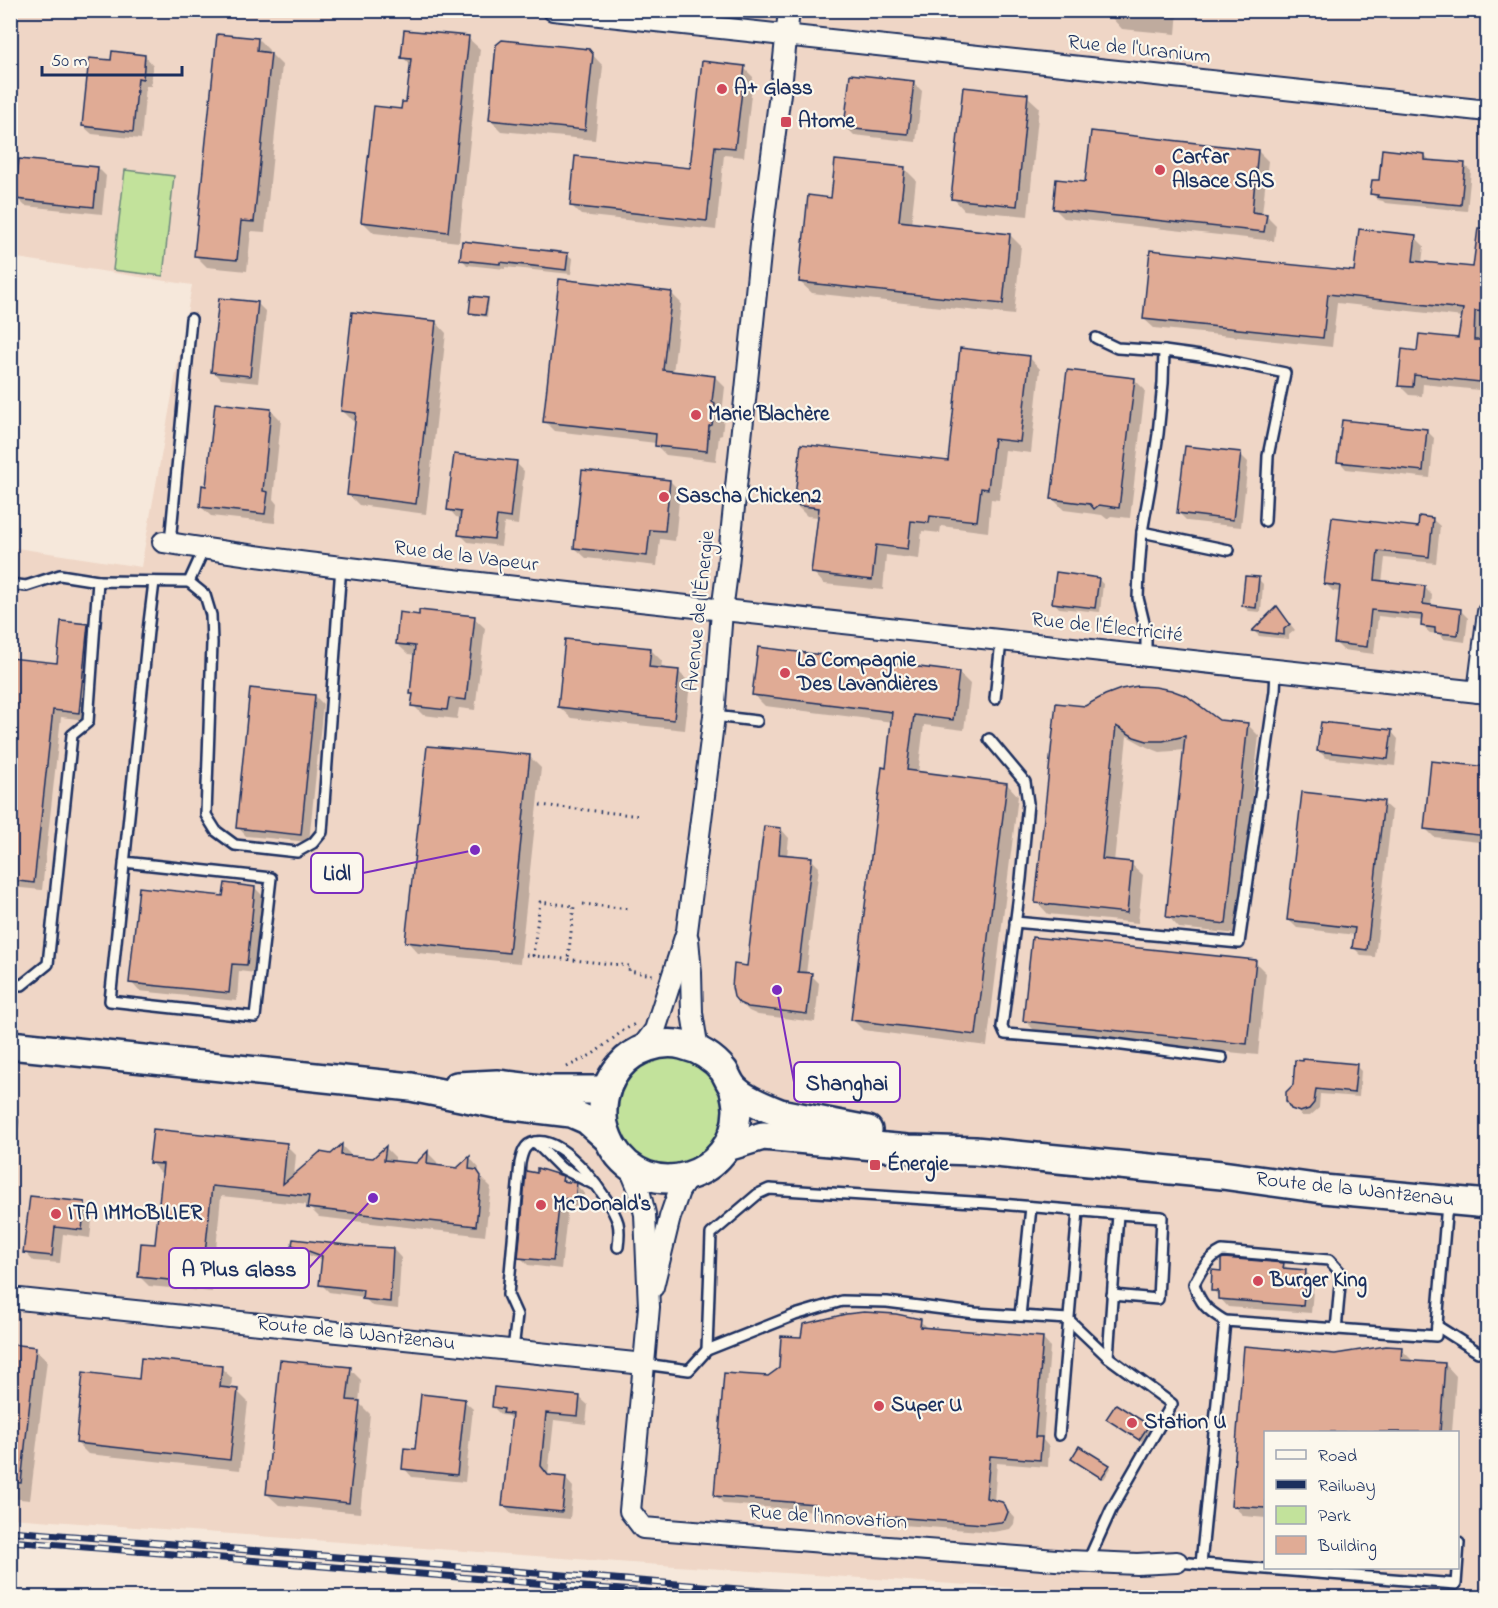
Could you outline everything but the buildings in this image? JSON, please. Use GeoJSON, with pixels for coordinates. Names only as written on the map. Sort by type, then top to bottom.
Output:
{"type":"FeatureCollection","features":[{"type":"Feature","properties":{"kind":"main road"},"geometry":{"type":"LineString","coordinates":[[659,1044],[679,1044],[698,1050],[713,1059],[725,1072],[733,1087],[738,1108],[735,1128],[727,1148],[704,1170],[689,1176],[674,1179],[643,1174],[629,1166],[616,1153],[607,1138],[602,1106],[605,1090],[613,1074],[625,1060],[639,1051],[659,1044]]}},
{"type":"Feature","properties":{"kind":"main road"},"geometry":{"type":"LineString","coordinates":[[10,1045],[411,1087],[496,1104],[571,1113],[587,1120],[607,1138]]}},
{"type":"Feature","properties":{"kind":"main road"},"geometry":{"type":"LineString","coordinates":[[411,1087],[497,1084],[549,1090],[605,1090]]}},
{"type":"Feature","properties":{"kind":"main road","name":"Route de la Wantzenau"},"geometry":{"type":"LineString","coordinates":[[733,1087],[746,1097],[780,1113],[975,1151]]}},
{"type":"Feature","properties":{"kind":"main road","name":"Route de la Wantzenau"},"geometry":{"type":"LineString","coordinates":[[727,1148],[763,1136],[908,1149],[975,1151],[1222,1175],[1323,1189],[1488,1204]]}},
{"type":"Feature","properties":{"kind":"main road","name":"Route de la Wantzenau"},"geometry":{"type":"LineString","coordinates":[[1222,1175],[1276,1172],[1346,1173],[1488,1187]]}},
{"type":"Feature","properties":{"kind":"street","name":"Rue de l'Uranium"},"geometry":{"type":"LineString","coordinates":[[553,10],[1488,111]]}},
{"type":"Feature","properties":{"kind":"street","name":"Avenue de l'Énergie"},"geometry":{"type":"LineString","coordinates":[[639,1051],[655,1030],[687,931],[714,716],[722,611],[763,225],[789,10]]}},
{"type":"Feature","properties":{"kind":"street","name":"Rue de la Vapeur"},"geometry":{"type":"LineString","coordinates":[[168,543],[722,611]]}},
{"type":"Feature","properties":{"kind":"street","name":"Rue de l'Électricité"},"geometry":{"type":"LineString","coordinates":[[722,611],[1483,692]]}},
{"type":"Feature","properties":{"kind":"street"},"geometry":{"type":"LineString","coordinates":[[1483,692],[1488,612]]}},
{"type":"Feature","properties":{"kind":"street","name":"Avenue de l'Énergie"},"geometry":{"type":"LineString","coordinates":[[687,931],[692,1013],[698,1050]]}},
{"type":"Feature","properties":{"kind":"street"},"geometry":{"type":"LineString","coordinates":[[629,1166],[639,1190],[645,1214],[649,1307],[644,1364]]}},
{"type":"Feature","properties":{"kind":"street"},"geometry":{"type":"LineString","coordinates":[[649,1307],[670,1217],[679,1191],[689,1176]]}},
{"type":"Feature","properties":{"kind":"street","name":"Route de la Wantzenau"},"geometry":{"type":"LineString","coordinates":[[10,1298],[644,1364]]}},
{"type":"Feature","properties":{"kind":"street","name":"Rue de l'Innovation"},"geometry":{"type":"LineString","coordinates":[[644,1364],[630,1511],[643,1528],[1069,1561],[1137,1564],[1177,1562]]}},
{"type":"Feature","properties":{"kind":"lane"},"geometry":{"type":"LineString","coordinates":[[168,543],[171,532],[191,320]]}},
{"type":"Feature","properties":{"kind":"lane"},"geometry":{"type":"LineString","coordinates":[[1096,338],[1117,348],[1164,351],[1250,364],[1285,373],[1268,456],[1266,521]]}},
{"type":"Feature","properties":{"kind":"lane"},"geometry":{"type":"LineString","coordinates":[[1146,656],[1146,632],[1138,598],[1142,532],[1158,434],[1164,351]]}},
{"type":"Feature","properties":{"kind":"lane"},"geometry":{"type":"LineString","coordinates":[[1142,532],[1229,550]]}},
{"type":"Feature","properties":{"kind":"lane"},"geometry":{"type":"LineString","coordinates":[[189,582],[204,549]]}},
{"type":"Feature","properties":{"kind":"lane"},"geometry":{"type":"LineString","coordinates":[[10,584],[26,586],[60,574],[98,581],[189,582],[205,595],[211,615],[212,643],[206,815],[216,831],[235,845],[297,852],[313,843],[322,832],[341,566]]}},
{"type":"Feature","properties":{"kind":"lane"},"geometry":{"type":"LineString","coordinates":[[10,984],[22,985],[48,964],[72,735],[88,722],[98,581]]}},
{"type":"Feature","properties":{"kind":"lane"},"geometry":{"type":"LineString","coordinates":[[124,862],[271,878],[255,1017],[110,1001],[124,862],[154,582]]}},
{"type":"Feature","properties":{"kind":"lane"},"geometry":{"type":"LineString","coordinates":[[995,699],[1001,641]]}},
{"type":"Feature","properties":{"kind":"lane"},"geometry":{"type":"LineString","coordinates":[[1015,922],[1239,943],[1275,691],[1275,670]]}},
{"type":"Feature","properties":{"kind":"lane"},"geometry":{"type":"LineString","coordinates":[[714,716],[757,721]]}},
{"type":"Feature","properties":{"kind":"lane"},"geometry":{"type":"LineString","coordinates":[[989,739],[1025,782],[1028,803],[1002,1027],[1005,1034],[1092,1041],[1222,1058]]}},
{"type":"Feature","properties":{"kind":"lane"},"geometry":{"type":"LineString","coordinates":[[10,1116],[12,1121],[10,1137]]}},
{"type":"Feature","properties":{"kind":"lane"},"geometry":{"type":"LineString","coordinates":[[513,1350],[517,1315],[508,1295],[520,1163],[526,1147],[531,1143],[541,1141],[551,1143],[561,1148],[582,1167],[617,1221],[618,1247]]}},
{"type":"Feature","properties":{"kind":"lane"},"geometry":{"type":"LineString","coordinates":[[535,1142],[561,1168],[595,1185]]}},
{"type":"Feature","properties":{"kind":"lane"},"geometry":{"type":"LineString","coordinates":[[707,1350],[711,1234],[758,1194],[769,1189],[1162,1217],[1158,1299],[1112,1295]]}},
{"type":"Feature","properties":{"kind":"lane"},"geometry":{"type":"LineString","coordinates":[[1336,1329],[1341,1273],[1329,1260],[1222,1251],[1213,1256],[1194,1284],[1197,1296],[1207,1310],[1224,1321],[1336,1329],[1436,1336],[1448,1200]]}},
{"type":"Feature","properties":{"kind":"lane"},"geometry":{"type":"LineString","coordinates":[[1020,1316],[1031,1207]]}},
{"type":"Feature","properties":{"kind":"lane"},"geometry":{"type":"LineString","coordinates":[[1059,1435],[1078,1210]]}},
{"type":"Feature","properties":{"kind":"lane"},"geometry":{"type":"LineString","coordinates":[[1108,1357],[1118,1214]]}},
{"type":"Feature","properties":{"kind":"lane"},"geometry":{"type":"LineString","coordinates":[[644,1364],[689,1370],[707,1350],[795,1315],[842,1302],[887,1302],[975,1313],[1068,1319],[1108,1357],[1172,1404],[1112,1510],[1088,1561]]}},
{"type":"Feature","properties":{"kind":"lane"},"geometry":{"type":"LineString","coordinates":[[1201,1564],[1224,1321]]}},
{"type":"Feature","properties":{"kind":"lane"},"geometry":{"type":"LineString","coordinates":[[1437,1326],[1478,1352]]}},
{"type":"Feature","properties":{"kind":"lane"},"geometry":{"type":"LineString","coordinates":[[1177,1562],[1264,1569]]}},
{"type":"Feature","properties":{"kind":"lane"},"geometry":{"type":"LineString","coordinates":[[1265,1569],[1456,1584],[1457,1569]]}},
{"type":"Feature","properties":{"kind":"path"},"geometry":{"type":"LineString","coordinates":[[540,805],[641,816]]}},
{"type":"Feature","properties":{"kind":"path"},"geometry":{"type":"LineString","coordinates":[[533,956],[540,902],[574,906],[568,959]]}},
{"type":"Feature","properties":{"kind":"path"},"geometry":{"type":"LineString","coordinates":[[583,904],[630,909]]}},
{"type":"Feature","properties":{"kind":"path"},"geometry":{"type":"LineString","coordinates":[[526,955],[630,966],[629,971],[654,975]]}},
{"type":"Feature","properties":{"kind":"path"},"geometry":{"type":"LineString","coordinates":[[549,1090],[556,1072],[593,1054],[624,1030],[639,1022]]}},
{"type":"Feature","properties":{"kind":"shaded area"},"geometry":{"type":"Polygon","coordinates":[[[11,11],[1487,11],[1487,1597],[1151,1597],[631,1563],[11,1518],[10,547],[141,567],[192,285],[11,257],[11,11]]]}},
{"type":"Feature","properties":{"kind":"green space"},"geometry":{"type":"Polygon","coordinates":[[[125,170],[174,176],[163,276],[113,270],[125,170]]]}},
{"type":"Feature","properties":{"kind":"green space"},"geometry":{"type":"Polygon","coordinates":[[[660,1055],[689,1059],[702,1067],[712,1078],[719,1091],[722,1105],[722,1120],[718,1134],[710,1147],[699,1157],[672,1167],[643,1163],[613,1131],[614,1088],[622,1075],[660,1055]]]}},
{"type":"Feature","properties":{"kind":"railway"},"geometry":{"type":"LineString","coordinates":[[10,1531],[851,1598]]}},
{"type":"Feature","properties":{"kind":"railway"},"geometry":{"type":"LineString","coordinates":[[10,1541],[721,1598]]}},
{"type":"Feature","properties":{"kind":"place","name":"A+ Glass"},"geometry":{"type":"Point","coordinates":[722,89]}},
{"type":"Feature","properties":{"kind":"place","name":"Atome"},"geometry":{"type":"Point","coordinates":[786,122]}},
{"type":"Feature","properties":{"kind":"place","name":"Carfar Alsace SAS"},"geometry":{"type":"Point","coordinates":[1160,170]}},
{"type":"Feature","properties":{"kind":"place","name":"Marie Blachère"},"geometry":{"type":"Point","coordinates":[696,415]}},
{"type":"Feature","properties":{"kind":"place","name":"Sascha Chicken2"},"geometry":{"type":"Point","coordinates":[664,497]}},
{"type":"Feature","properties":{"kind":"place","name":"La Compagnie Des Lavandières"},"geometry":{"type":"Point","coordinates":[785,673]}},
{"type":"Feature","properties":{"kind":"place","name":"Lidl"},"geometry":{"type":"Point","coordinates":[475,850]}},
{"type":"Feature","properties":{"kind":"place","name":"Shanghai"},"geometry":{"type":"Point","coordinates":[777,990]}},
{"type":"Feature","properties":{"kind":"place","name":"Énergie"},"geometry":{"type":"Point","coordinates":[875,1165]}},
{"type":"Feature","properties":{"kind":"place","name":"A Plus Glass"},"geometry":{"type":"Point","coordinates":[373,1198]}},
{"type":"Feature","properties":{"kind":"place","name":"McDonald's"},"geometry":{"type":"Point","coordinates":[541,1205]}},
{"type":"Feature","properties":{"kind":"place","name":"ITA IMMOBILIER"},"geometry":{"type":"Point","coordinates":[56,1214]}},
{"type":"Feature","properties":{"kind":"place","name":"Burger King"},"geometry":{"type":"Point","coordinates":[1258,1281]}},
{"type":"Feature","properties":{"kind":"place","name":"Super U"},"geometry":{"type":"Point","coordinates":[879,1406]}},
{"type":"Feature","properties":{"kind":"place","name":"Station U"},"geometry":{"type":"Point","coordinates":[1132,1423]}}]}
